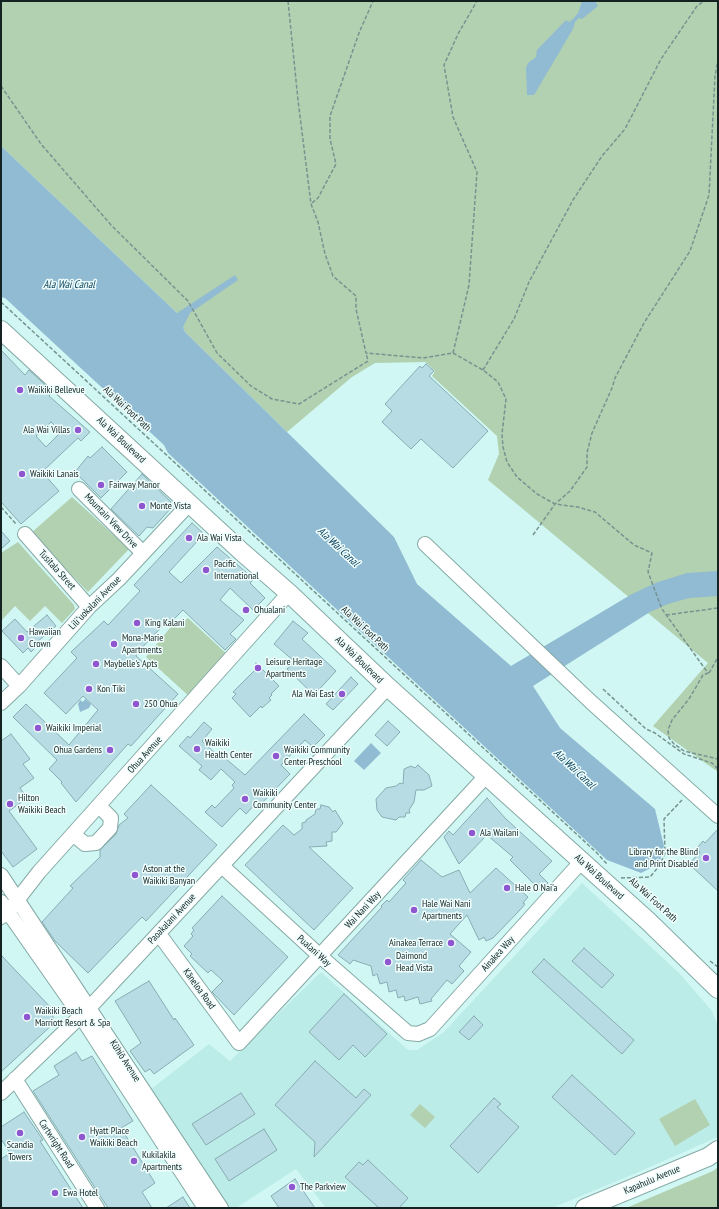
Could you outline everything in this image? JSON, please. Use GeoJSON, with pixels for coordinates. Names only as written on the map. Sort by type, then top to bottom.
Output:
{"type":"FeatureCollection","features":[{"type":"Feature","properties":{"kind":"main road","name":"Ala Wai Boulevard"},"geometry":{"type":"LineString","coordinates":[[1,330],[288,592],[388,687],[581,862],[648,921],[709,966],[718,989]]}},
{"type":"Feature","properties":{"kind":"main road"},"geometry":{"type":"LineString","coordinates":[[709,966],[718,981]]}},
{"type":"Feature","properties":{"kind":"main road","name":"Kapahulu Avenue"},"geometry":{"type":"LineString","coordinates":[[585,1208],[708,1157],[718,1150]]}},
{"type":"Feature","properties":{"kind":"street","name":"Mountain View Drive"},"geometry":{"type":"LineString","coordinates":[[79,488],[142,552]]}},
{"type":"Feature","properties":{"kind":"street","name":"Liliʻuokalani Avenue"},"geometry":{"type":"LineString","coordinates":[[1,703],[20,686],[90,607],[119,579],[142,552],[190,503]]}},
{"type":"Feature","properties":{"kind":"street","name":"Tusitala Street"},"geometry":{"type":"LineString","coordinates":[[25,534],[90,607]]}},
{"type":"Feature","properties":{"kind":"street"},"geometry":{"type":"LineString","coordinates":[[425,544],[559,670],[590,702],[718,816]]}},
{"type":"Feature","properties":{"kind":"street","name":"Ohua Avenue"},"geometry":{"type":"LineString","coordinates":[[3,910],[17,898],[288,592]]}},
{"type":"Feature","properties":{"kind":"street"},"geometry":{"type":"LineString","coordinates":[[1,666],[20,686]]}},
{"type":"Feature","properties":{"kind":"street","name":"Paoakalani Avenue"},"geometry":{"type":"LineString","coordinates":[[1,1093],[85,1011],[159,934],[388,687]]}},
{"type":"Feature","properties":{"kind":"street","name":"Wai Nani Way"},"geometry":{"type":"LineString","coordinates":[[240,1043],[486,776]]}},
{"type":"Feature","properties":{"kind":"street"},"geometry":{"type":"LineString","coordinates":[[74,834],[84,844],[96,843],[110,828],[111,818],[99,806]]}},
{"type":"Feature","properties":{"kind":"street","name":"Ainakea Way"},"geometry":{"type":"LineString","coordinates":[[408,1033],[418,1034],[430,1029],[581,862]]}},
{"type":"Feature","properties":{"kind":"street","name":"Pualani Way"},"geometry":{"type":"LineString","coordinates":[[222,866],[320,956],[408,1033]]}},
{"type":"Feature","properties":{"kind":"street","name":"Kūhiō Avenue"},"geometry":{"type":"LineString","coordinates":[[1,875],[17,898],[85,1011],[211,1205]]}},
{"type":"Feature","properties":{"kind":"street","name":"Kūhiō Avenue"},"geometry":{"type":"LineString","coordinates":[[3,910],[85,1011]]}},
{"type":"Feature","properties":{"kind":"street","name":"Kāneloa Road"},"geometry":{"type":"LineString","coordinates":[[159,934],[240,1043]]}},
{"type":"Feature","properties":{"kind":"street","name":"Cartwright Road"},"geometry":{"type":"LineString","coordinates":[[15,1079],[97,1208]]}},
{"type":"Feature","properties":{"kind":"path"},"geometry":{"type":"LineString","coordinates":[[1,86],[41,144],[111,225],[188,301],[217,353],[251,386],[272,399],[299,404],[368,361],[356,309],[356,296],[333,276],[325,254],[318,222],[311,204],[298,100],[288,1]]}},
{"type":"Feature","properties":{"kind":"path"},"geometry":{"type":"LineString","coordinates":[[311,204],[318,198],[336,164],[330,139],[330,116],[359,33],[372,1]]}},
{"type":"Feature","properties":{"kind":"path"},"geometry":{"type":"LineString","coordinates":[[453,353],[469,285],[477,172],[453,117],[444,65],[458,34],[477,1]]}},
{"type":"Feature","properties":{"kind":"path"},"geometry":{"type":"LineString","coordinates":[[483,370],[514,319],[529,282],[573,200],[602,156],[625,129],[661,59],[697,6],[704,1]]}},
{"type":"Feature","properties":{"kind":"path"},"geometry":{"type":"LineString","coordinates":[[533,535],[555,504],[570,491],[587,467],[587,453],[592,433],[615,378],[644,323],[690,251],[709,195],[715,76],[718,60]]}},
{"type":"Feature","properties":{"kind":"path","name":"Ala Wai Foot Path"},"geometry":{"type":"LineString","coordinates":[[1,302],[597,853],[610,868]]}},
{"type":"Feature","properties":{"kind":"path"},"geometry":{"type":"LineString","coordinates":[[366,353],[423,358],[453,353],[483,370],[498,382],[506,399],[502,434],[504,451],[510,468],[521,481],[537,494],[555,504],[578,507],[596,512],[634,545],[652,553],[648,572],[650,581],[662,609],[708,673]]}},
{"type":"Feature","properties":{"kind":"path"},"geometry":{"type":"LineString","coordinates":[[1,507],[25,534]]}},
{"type":"Feature","properties":{"kind":"path"},"geometry":{"type":"LineString","coordinates":[[666,615],[718,608]]}},
{"type":"Feature","properties":{"kind":"path"},"geometry":{"type":"LineString","coordinates":[[718,658],[708,673],[703,675],[689,699],[672,720],[668,734],[671,741],[684,751],[718,759]]}},
{"type":"Feature","properties":{"kind":"path"},"geometry":{"type":"LineString","coordinates":[[603,689],[646,729],[655,733],[684,754],[712,763],[718,769]]}},
{"type":"Feature","properties":{"kind":"path","name":"Ala Wai Foot Path"},"geometry":{"type":"LineString","coordinates":[[624,883],[618,878],[650,878],[660,866],[665,853],[664,819],[690,791]]}},
{"type":"Feature","properties":{"kind":"shaded area"},"geometry":{"type":"Polygon","coordinates":[[[582,883],[679,973],[712,1011],[718,1026],[718,1137],[552,1208],[326,1208],[296,1169],[236,1208],[230,1208],[150,1090],[209,1044],[230,1061],[321,972],[408,1050],[417,1050],[444,1032],[582,883]]]}},
{"type":"Feature","properties":{"kind":"green space"},"geometry":{"type":"Polygon","coordinates":[[[1,1],[718,1],[718,772],[653,726],[708,663],[488,480],[499,454],[497,436],[432,376],[435,371],[425,362],[375,363],[352,377],[287,432],[185,332],[177,313],[1,146],[1,1]]]}},
{"type":"Feature","properties":{"kind":"green space"},"geometry":{"type":"Polygon","coordinates":[[[72,497],[129,549],[88,592],[31,533],[72,497]]]}},
{"type":"Feature","properties":{"kind":"green space"},"geometry":{"type":"Polygon","coordinates":[[[18,542],[74,605],[75,609],[62,623],[45,606],[30,621],[15,606],[1,621],[1,553],[18,542]]]}},
{"type":"Feature","properties":{"kind":"green space"},"geometry":{"type":"Polygon","coordinates":[[[188,618],[229,656],[191,698],[146,657],[175,622],[179,625],[188,618]]]}},
{"type":"Feature","properties":{"kind":"green space"},"geometry":{"type":"Polygon","coordinates":[[[695,1099],[710,1125],[675,1146],[659,1119],[695,1099]]]}},
{"type":"Feature","properties":{"kind":"green space"},"geometry":{"type":"Polygon","coordinates":[[[420,1104],[435,1117],[425,1128],[410,1115],[420,1104]]]}},
{"type":"Feature","properties":{"kind":"green space"},"geometry":{"type":"Polygon","coordinates":[[[718,1167],[718,1208],[626,1208],[713,1171],[718,1167]]]}},
{"type":"Feature","properties":{"kind":"water"},"geometry":{"type":"Polygon","coordinates":[[[582,1],[595,1],[598,6],[582,19],[579,18],[575,22],[573,29],[534,95],[527,95],[526,68],[528,63],[536,57],[537,50],[566,20],[569,22],[573,19],[578,13],[582,1]]]}},
{"type":"Feature","properties":{"kind":"water","name":"Ala Wai Canal"},"geometry":{"type":"Polygon","coordinates":[[[1,146],[177,313],[235,275],[238,280],[190,313],[183,327],[185,332],[394,537],[417,584],[511,666],[632,594],[658,582],[687,573],[718,571],[718,596],[689,598],[668,604],[650,612],[533,686],[560,728],[655,809],[664,846],[659,864],[641,873],[607,860],[168,453],[164,445],[5,298],[1,297],[1,146]]]}},
{"type":"Feature","properties":{"kind":"water"},"geometry":{"type":"Polygon","coordinates":[[[85,699],[91,704],[89,708],[80,712],[78,704],[80,700],[83,702],[85,699]]]}},
{"type":"Feature","properties":{"kind":"water"},"geometry":{"type":"Polygon","coordinates":[[[371,743],[381,753],[364,770],[354,761],[371,743]]]}},
{"type":"Feature","properties":{"kind":"building"},"geometry":{"type":"Polygon","coordinates":[[[1,350],[25,375],[29,370],[53,392],[49,396],[90,432],[81,441],[78,438],[42,472],[59,491],[21,524],[1,502],[1,350]],[[51,422],[36,436],[46,447],[61,432],[51,422]]]}},
{"type":"Feature","properties":{"kind":"building"},"geometry":{"type":"Polygon","coordinates":[[[426,364],[434,371],[429,376],[488,431],[453,468],[421,439],[411,449],[382,422],[392,411],[385,404],[420,366],[422,368],[426,364]]]}},
{"type":"Feature","properties":{"kind":"building","name":"Fairway Manor"},"geometry":{"type":"Polygon","coordinates":[[[102,447],[127,472],[101,498],[75,472],[88,456],[90,458],[102,447]]]}},
{"type":"Feature","properties":{"kind":"building","name":"Monte Vista"},"geometry":{"type":"Polygon","coordinates":[[[142,474],[171,502],[169,505],[172,507],[153,528],[147,527],[139,536],[111,509],[142,474]]]}},
{"type":"Feature","properties":{"kind":"building"},"geometry":{"type":"Polygon","coordinates":[[[192,523],[204,534],[169,572],[181,583],[217,547],[254,579],[250,583],[265,598],[253,610],[230,588],[220,600],[244,620],[230,634],[236,639],[225,650],[183,610],[172,621],[169,619],[137,653],[136,656],[178,694],[131,746],[128,744],[76,802],[61,783],[62,782],[49,769],[57,760],[13,717],[26,704],[69,745],[98,710],[83,696],[66,714],[44,693],[77,658],[71,652],[104,621],[108,625],[140,591],[134,585],[192,523]]]}},
{"type":"Feature","properties":{"kind":"building"},"geometry":{"type":"Polygon","coordinates":[[[1,531],[10,541],[1,549],[1,531]]]}},
{"type":"Feature","properties":{"kind":"building","name":"Hawaiian Crown"},"geometry":{"type":"Polygon","coordinates":[[[47,615],[56,626],[37,642],[39,644],[31,652],[28,648],[23,653],[2,631],[15,619],[27,632],[47,615]]]}},
{"type":"Feature","properties":{"kind":"building"},"geometry":{"type":"Polygon","coordinates":[[[293,621],[308,633],[302,639],[336,671],[314,695],[287,669],[294,661],[274,644],[293,621]]]}},
{"type":"Feature","properties":{"kind":"building","name":"Leisure Heritage Apartments"},"geometry":{"type":"Polygon","coordinates":[[[256,663],[279,686],[271,694],[272,695],[269,698],[271,700],[262,708],[261,706],[250,717],[232,698],[236,694],[233,692],[255,670],[256,663]]]}},
{"type":"Feature","properties":{"kind":"building","name":"Ala Wai East"},"geometry":{"type":"Polygon","coordinates":[[[351,677],[358,684],[333,710],[326,704],[351,677]]]}},
{"type":"Feature","properties":{"kind":"building"},"geometry":{"type":"Polygon","coordinates":[[[304,714],[325,735],[313,747],[305,740],[281,765],[290,774],[261,804],[258,801],[246,814],[240,808],[222,827],[205,812],[212,805],[215,808],[234,788],[232,785],[235,782],[221,769],[211,780],[199,770],[202,766],[179,746],[188,736],[190,738],[204,722],[212,729],[202,741],[217,755],[219,753],[245,775],[304,714]]]}},
{"type":"Feature","properties":{"kind":"building"},"geometry":{"type":"Polygon","coordinates":[[[388,721],[400,732],[387,746],[375,735],[388,721]]]}},
{"type":"Feature","properties":{"kind":"building","name":"Hilton Waikiki Beach"},"geometry":{"type":"Polygon","coordinates":[[[11,734],[30,759],[23,764],[34,778],[20,788],[27,798],[9,811],[37,849],[13,867],[1,851],[1,741],[11,734]]]}},
{"type":"Feature","properties":{"kind":"building"},"geometry":{"type":"Polygon","coordinates":[[[418,765],[429,775],[432,786],[424,790],[416,790],[414,802],[409,810],[410,813],[406,813],[405,817],[399,817],[396,820],[382,817],[377,810],[376,799],[386,788],[396,786],[400,783],[403,784],[404,769],[411,766],[415,768],[418,765]]]}},
{"type":"Feature","properties":{"kind":"building","name":"Aston at the Waikiki Banyan"},"geometry":{"type":"Polygon","coordinates":[[[151,785],[217,845],[146,921],[142,917],[88,973],[55,941],[42,922],[73,888],[70,886],[100,857],[100,850],[116,834],[119,825],[128,818],[124,814],[151,785]]]}},
{"type":"Feature","properties":{"kind":"building"},"geometry":{"type":"Polygon","coordinates":[[[487,798],[506,819],[552,861],[539,874],[548,883],[541,891],[510,860],[513,857],[487,835],[459,864],[444,837],[449,831],[453,835],[487,798]]]}},
{"type":"Feature","properties":{"kind":"building"},"geometry":{"type":"Polygon","coordinates":[[[321,805],[329,807],[333,812],[335,810],[343,823],[336,832],[332,832],[332,841],[326,842],[327,846],[309,847],[353,888],[314,930],[245,865],[283,825],[294,835],[302,829],[302,823],[306,822],[306,820],[315,814],[316,809],[320,809],[321,805]]]}},
{"type":"Feature","properties":{"kind":"building","name":"Library for the Blind and Print Disabled"},"geometry":{"type":"Polygon","coordinates":[[[718,829],[718,891],[689,864],[700,852],[696,849],[703,841],[705,843],[718,829]]]}},
{"type":"Feature","properties":{"kind":"building"},"geometry":{"type":"Polygon","coordinates":[[[421,860],[442,877],[459,870],[470,893],[496,868],[528,897],[523,903],[525,904],[519,911],[493,938],[486,941],[484,937],[479,940],[467,915],[450,934],[471,952],[459,966],[464,971],[452,984],[447,980],[431,999],[432,1001],[420,1004],[418,997],[405,1001],[404,996],[398,998],[396,990],[389,992],[387,982],[380,984],[377,974],[373,976],[371,966],[353,960],[350,964],[338,955],[382,907],[381,906],[387,900],[389,902],[406,883],[403,880],[421,860]]]}},
{"type":"Feature","properties":{"kind":"building"},"geometry":{"type":"Polygon","coordinates":[[[222,896],[288,957],[234,1015],[212,992],[223,981],[211,970],[208,973],[190,956],[192,954],[184,946],[193,936],[191,934],[194,930],[192,928],[222,896]]]}},
{"type":"Feature","properties":{"kind":"building"},"geometry":{"type":"Polygon","coordinates":[[[584,948],[614,975],[602,988],[572,961],[584,948]]]}},
{"type":"Feature","properties":{"kind":"building","name":"Waikiki Beach Marriott Resort & Spa"},"geometry":{"type":"Polygon","coordinates":[[[1,955],[53,1010],[53,1024],[1,1072],[1,955]]]}},
{"type":"Feature","properties":{"kind":"building"},"geometry":{"type":"Polygon","coordinates":[[[544,959],[634,1040],[622,1054],[532,972],[544,959]]]}},
{"type":"Feature","properties":{"kind":"building"},"geometry":{"type":"Polygon","coordinates":[[[149,981],[174,1020],[175,1018],[194,1045],[154,1074],[150,1069],[145,1072],[130,1051],[141,1043],[115,1001],[149,981]]]}},
{"type":"Feature","properties":{"kind":"building"},"geometry":{"type":"Polygon","coordinates":[[[344,994],[387,1034],[365,1057],[353,1045],[339,1060],[309,1032],[344,994]]]}},
{"type":"Feature","properties":{"kind":"building"},"geometry":{"type":"Polygon","coordinates":[[[474,1016],[483,1025],[469,1040],[459,1032],[474,1016]]]}},
{"type":"Feature","properties":{"kind":"building"},"geometry":{"type":"Polygon","coordinates":[[[76,1052],[82,1061],[92,1056],[133,1121],[121,1128],[155,1183],[142,1192],[152,1208],[108,1208],[33,1091],[59,1075],[54,1066],[76,1052]]]}},
{"type":"Feature","properties":{"kind":"building"},"geometry":{"type":"Polygon","coordinates":[[[315,1061],[356,1098],[364,1089],[371,1095],[314,1157],[315,1142],[275,1105],[315,1061]]]}},
{"type":"Feature","properties":{"kind":"building"},"geometry":{"type":"Polygon","coordinates":[[[572,1075],[635,1133],[615,1155],[552,1097],[572,1075]]]}},
{"type":"Feature","properties":{"kind":"building"},"geometry":{"type":"Polygon","coordinates":[[[241,1093],[255,1114],[206,1145],[192,1124],[241,1093]]]}},
{"type":"Feature","properties":{"kind":"building"},"geometry":{"type":"Polygon","coordinates":[[[494,1098],[501,1104],[497,1107],[519,1127],[478,1173],[450,1146],[494,1098]]]}},
{"type":"Feature","properties":{"kind":"building"},"geometry":{"type":"Polygon","coordinates":[[[24,1112],[43,1140],[40,1141],[83,1208],[1,1208],[1,1159],[10,1153],[1,1139],[1,1127],[24,1112]]]}},
{"type":"Feature","properties":{"kind":"building"},"geometry":{"type":"Polygon","coordinates":[[[264,1129],[277,1150],[229,1181],[215,1159],[264,1129]]]}},
{"type":"Feature","properties":{"kind":"building"},"geometry":{"type":"Polygon","coordinates":[[[368,1160],[408,1198],[399,1208],[379,1208],[345,1177],[359,1162],[363,1165],[368,1160]]]}},
{"type":"Feature","properties":{"kind":"building","name":"The Parkview"},"geometry":{"type":"Polygon","coordinates":[[[295,1179],[315,1208],[279,1208],[271,1196],[295,1179]]]}},
{"type":"Feature","properties":{"kind":"building"},"geometry":{"type":"Polygon","coordinates":[[[183,1197],[190,1208],[166,1208],[183,1197]]]}},
{"type":"Feature","properties":{"kind":"place","name":"Waikiki Bellevue"},"geometry":{"type":"Point","coordinates":[20,390]}},
{"type":"Feature","properties":{"kind":"place","name":"Ala Wai Villas"},"geometry":{"type":"Point","coordinates":[78,430]}},
{"type":"Feature","properties":{"kind":"place","name":"Waikiki Lanais"},"geometry":{"type":"Point","coordinates":[22,474]}},
{"type":"Feature","properties":{"kind":"place","name":"Fairway Manor"},"geometry":{"type":"Point","coordinates":[101,485]}},
{"type":"Feature","properties":{"kind":"place","name":"Monte Vista"},"geometry":{"type":"Point","coordinates":[142,506]}},
{"type":"Feature","properties":{"kind":"place","name":"Ala Wai Vista"},"geometry":{"type":"Point","coordinates":[189,538]}},
{"type":"Feature","properties":{"kind":"place","name":"Pacific International"},"geometry":{"type":"Point","coordinates":[206,570]}},
{"type":"Feature","properties":{"kind":"place","name":"Ohualani"},"geometry":{"type":"Point","coordinates":[246,610]}},
{"type":"Feature","properties":{"kind":"place","name":"King Kalani"},"geometry":{"type":"Point","coordinates":[137,623]}},
{"type":"Feature","properties":{"kind":"place","name":"Hawaiian Crown"},"geometry":{"type":"Point","coordinates":[21,638]}},
{"type":"Feature","properties":{"kind":"place","name":"Mona-Marie Apartments"},"geometry":{"type":"Point","coordinates":[114,644]}},
{"type":"Feature","properties":{"kind":"place","name":"Maybelle's Apts"},"geometry":{"type":"Point","coordinates":[96,664]}},
{"type":"Feature","properties":{"kind":"place","name":"Leisure Heritage Apartments"},"geometry":{"type":"Point","coordinates":[258,668]}},
{"type":"Feature","properties":{"kind":"place","name":"Kon Tiki"},"geometry":{"type":"Point","coordinates":[89,689]}},
{"type":"Feature","properties":{"kind":"place","name":"Ala Wai East"},"geometry":{"type":"Point","coordinates":[342,694]}},
{"type":"Feature","properties":{"kind":"place","name":"250 Ohua"},"geometry":{"type":"Point","coordinates":[136,704]}},
{"type":"Feature","properties":{"kind":"place","name":"Waikiki Imperial"},"geometry":{"type":"Point","coordinates":[38,728]}},
{"type":"Feature","properties":{"kind":"place","name":"Waikiki Health Center"},"geometry":{"type":"Point","coordinates":[197,749]}},
{"type":"Feature","properties":{"kind":"place","name":"Ohua Gardens"},"geometry":{"type":"Point","coordinates":[110,750]}},
{"type":"Feature","properties":{"kind":"place","name":"Waikiki Community Center Preschool"},"geometry":{"type":"Point","coordinates":[276,756]}},
{"type":"Feature","properties":{"kind":"place","name":"Waikiki Community Center"},"geometry":{"type":"Point","coordinates":[245,799]}},
{"type":"Feature","properties":{"kind":"place","name":"Hilton Waikiki Beach"},"geometry":{"type":"Point","coordinates":[10,804]}},
{"type":"Feature","properties":{"kind":"place","name":"Ala Wailani"},"geometry":{"type":"Point","coordinates":[472,833]}},
{"type":"Feature","properties":{"kind":"place","name":"Library for the Blind and Print Disabled"},"geometry":{"type":"Point","coordinates":[706,858]}},
{"type":"Feature","properties":{"kind":"place","name":"Aston at the Waikiki Banyan"},"geometry":{"type":"Point","coordinates":[135,875]}},
{"type":"Feature","properties":{"kind":"place","name":"Hale O Nai'a"},"geometry":{"type":"Point","coordinates":[507,888]}},
{"type":"Feature","properties":{"kind":"place","name":"Hale Wai Nani Apartments"},"geometry":{"type":"Point","coordinates":[414,910]}},
{"type":"Feature","properties":{"kind":"place","name":"Ainakea Terrace"},"geometry":{"type":"Point","coordinates":[451,943]}},
{"type":"Feature","properties":{"kind":"place","name":"Daimond Head Vista"},"geometry":{"type":"Point","coordinates":[388,962]}},
{"type":"Feature","properties":{"kind":"place","name":"Waikiki Beach Marriott Resort & Spa"},"geometry":{"type":"Point","coordinates":[27,1017]}},
{"type":"Feature","properties":{"kind":"place","name":"Scandia Towers"},"geometry":{"type":"Point","coordinates":[20,1133]}},
{"type":"Feature","properties":{"kind":"place","name":"Hyatt Place Waikiki Beach"},"geometry":{"type":"Point","coordinates":[82,1137]}},
{"type":"Feature","properties":{"kind":"place","name":"Kukilakila Apartments"},"geometry":{"type":"Point","coordinates":[134,1161]}},
{"type":"Feature","properties":{"kind":"place","name":"The Parkview"},"geometry":{"type":"Point","coordinates":[292,1187]}},
{"type":"Feature","properties":{"kind":"place","name":"Ewa Hotel"},"geometry":{"type":"Point","coordinates":[55,1193]}}]}
